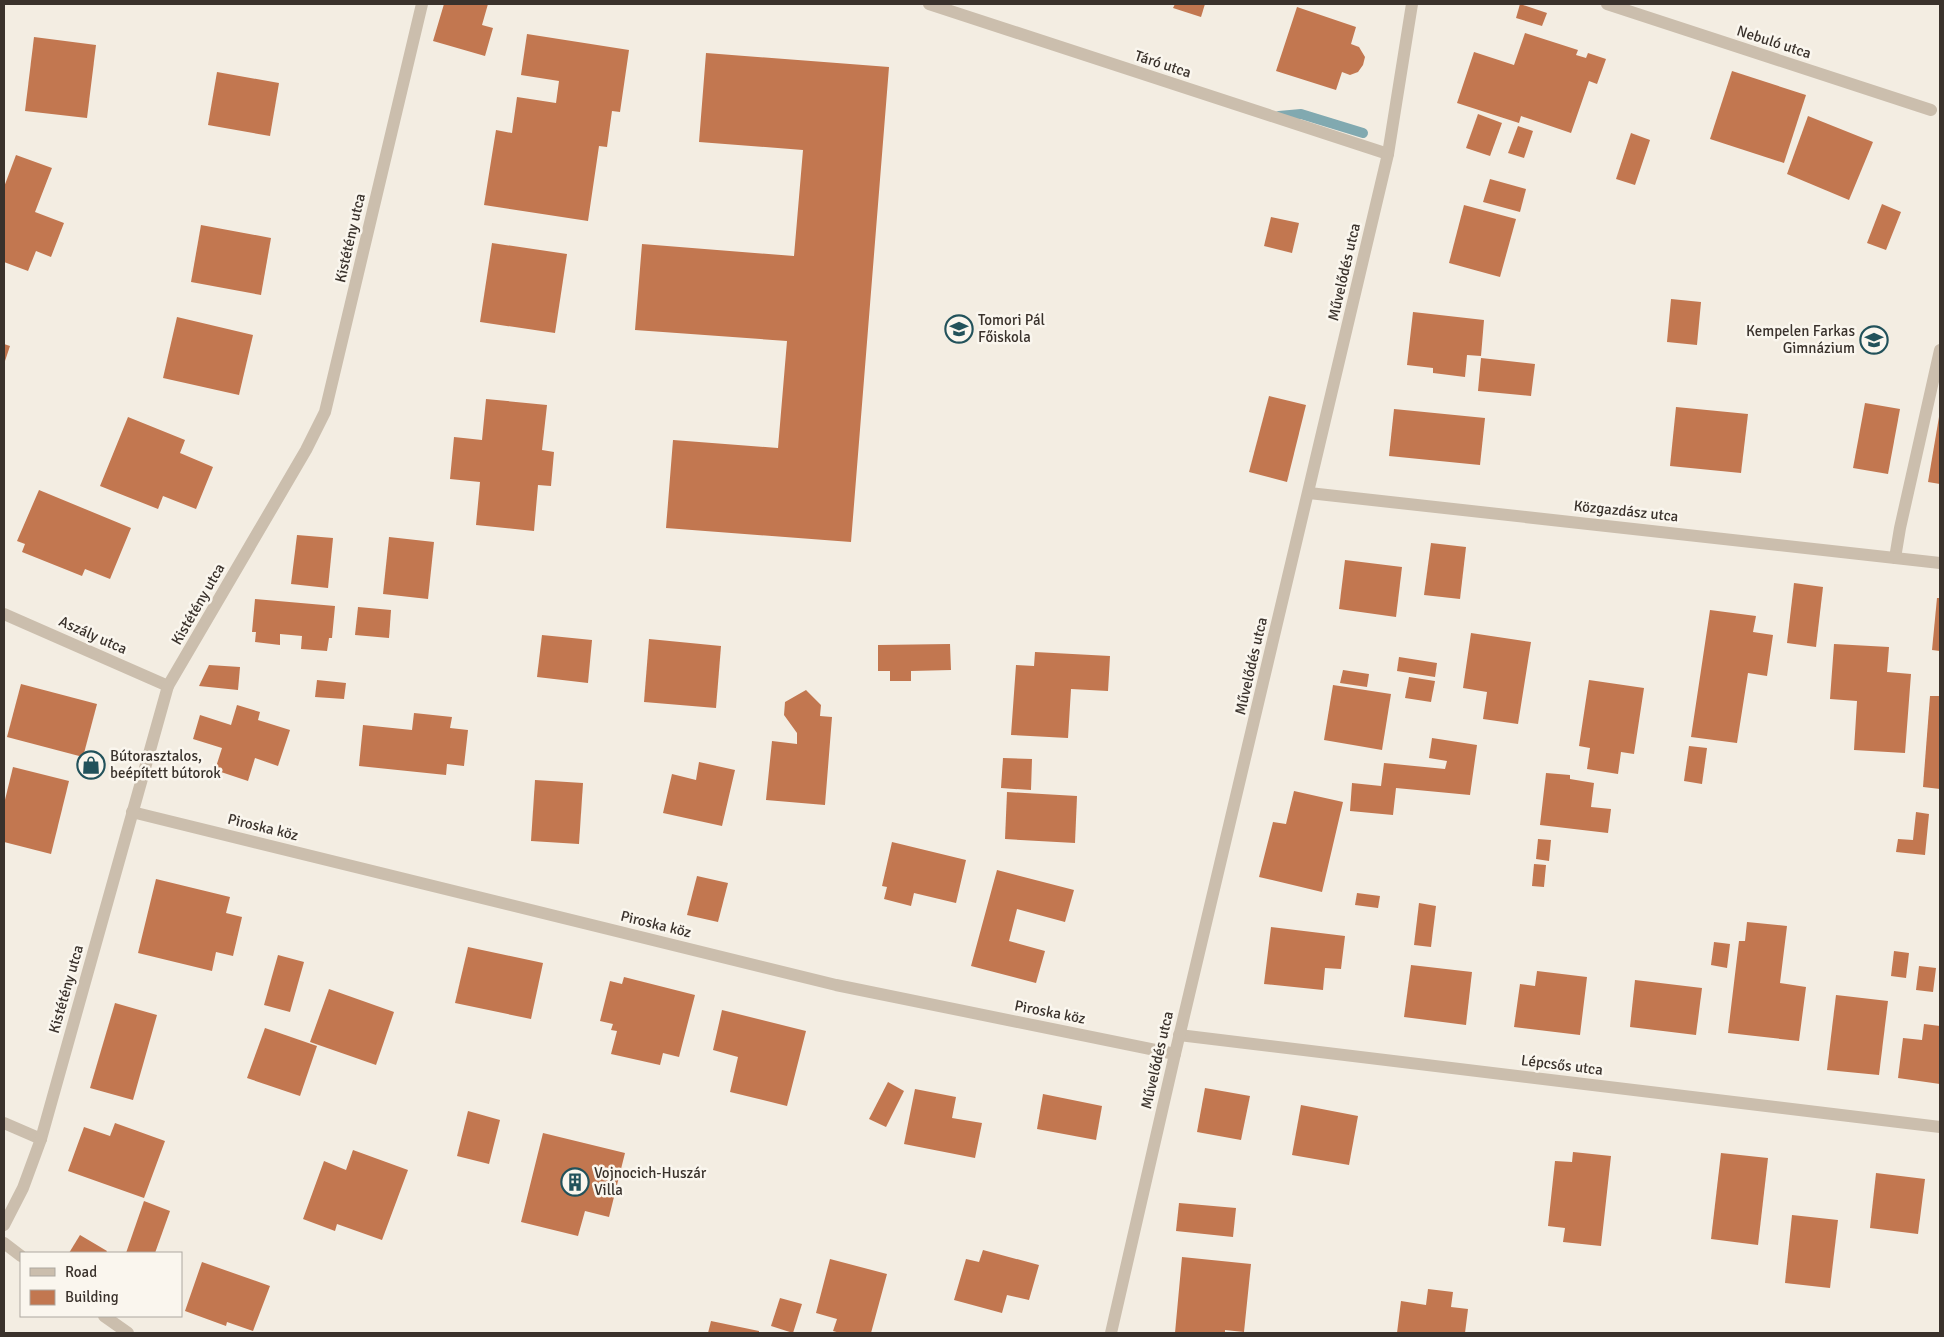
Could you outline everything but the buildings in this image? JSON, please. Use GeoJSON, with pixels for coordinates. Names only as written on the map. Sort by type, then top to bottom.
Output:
{"type":"FeatureCollection","features":[{"type":"Feature","properties":{"kind":"street","name":"Kistétény utca"},"geometry":{"type":"LineString","coordinates":[[4,1225],[23,1188],[41,1139],[168,686],[306,450],[325,412],[422,4]]}},
{"type":"Feature","properties":{"kind":"street","name":"Táró utca"},"geometry":{"type":"LineString","coordinates":[[929,4],[1388,154]]}},
{"type":"Feature","properties":{"kind":"street","name":"Művelődés utca"},"geometry":{"type":"LineString","coordinates":[[1111,1333],[1179,1035],[1388,154],[1412,4]]}},
{"type":"Feature","properties":{"kind":"street","name":"Nebuló utca"},"geometry":{"type":"LineString","coordinates":[[1607,4],[1931,110]]}},
{"type":"Feature","properties":{"kind":"street"},"geometry":{"type":"LineString","coordinates":[[1895,558],[1940,350]]}},
{"type":"Feature","properties":{"kind":"street","name":"Közgazdász utca"},"geometry":{"type":"LineString","coordinates":[[1309,493],[1765,542],[1940,563]]}},
{"type":"Feature","properties":{"kind":"street","name":"Aszály utca"},"geometry":{"type":"LineString","coordinates":[[4,614],[168,686]]}},
{"type":"Feature","properties":{"kind":"street","name":"Piroska köz"},"geometry":{"type":"LineString","coordinates":[[132,812],[836,985],[1175,1054]]}},
{"type":"Feature","properties":{"kind":"street","name":"Lépcsős utca"},"geometry":{"type":"LineString","coordinates":[[1179,1035],[1940,1127]]}},
{"type":"Feature","properties":{"kind":"street"},"geometry":{"type":"LineString","coordinates":[[4,1123],[41,1139]]}},
{"type":"Feature","properties":{"kind":"street"},"geometry":{"type":"LineString","coordinates":[[4,1243],[20,1255]]}},
{"type":"Feature","properties":{"kind":"street"},"geometry":{"type":"LineString","coordinates":[[105,1317],[128,1333]]}},
{"type":"Feature","properties":{"kind":"waterway"},"geometry":{"type":"LineString","coordinates":[[1279,116],[1301,114],[1363,133]]}},
{"type":"Feature","properties":{"kind":"place","name":"Tomori Pál Főiskola"},"geometry":{"type":"Point","coordinates":[959,329]}},
{"type":"Feature","properties":{"kind":"place","name":"Kempelen Farkas Gimnázium"},"geometry":{"type":"Point","coordinates":[1874,340]}},
{"type":"Feature","properties":{"kind":"place","name":"Bútorasztalos, beépített bútorok"},"geometry":{"type":"Point","coordinates":[91,765]}},
{"type":"Feature","properties":{"kind":"place","name":"Vojnocich-Huszár Villa"},"geometry":{"type":"Point","coordinates":[575,1182]}}]}
